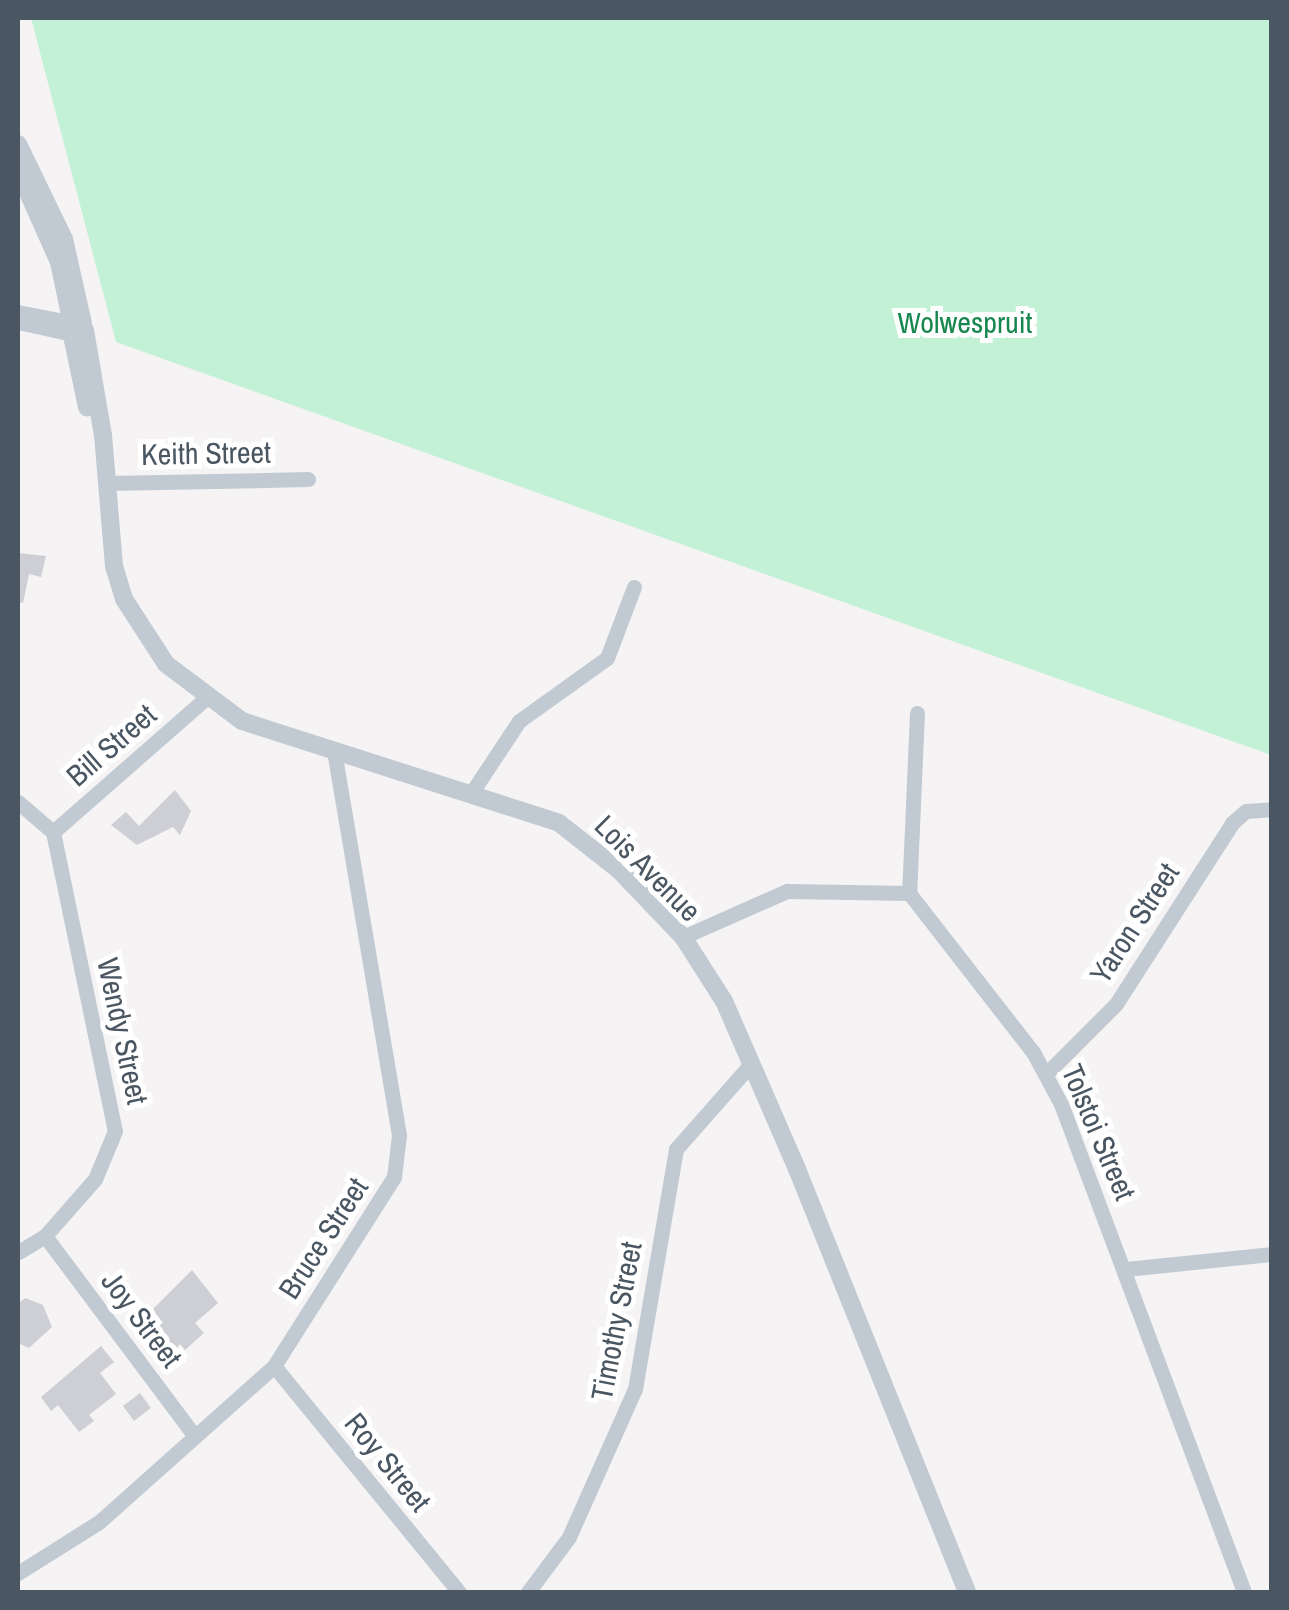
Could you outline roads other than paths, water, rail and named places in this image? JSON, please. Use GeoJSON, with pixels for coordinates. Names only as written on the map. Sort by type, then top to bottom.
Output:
{"type":"FeatureCollection","features":[{"type":"Feature","properties":{"kind":"street","name":"Lois Avenue"},"geometry":{"type":"LineString","coordinates":[[18,144],[64,239],[75,327]]}},
{"type":"Feature","properties":{"kind":"street","name":"Lois Avenue"},"geometry":{"type":"LineString","coordinates":[[18,170],[59,262],[75,327],[105,479],[114,566],[124,599],[159,656],[205,699],[242,720],[472,792],[579,834],[683,937],[724,1001],[885,1378],[967,1592]]}},
{"type":"Feature","properties":{"kind":"street"},"geometry":{"type":"LineString","coordinates":[[18,312],[75,327]]}},
{"type":"Feature","properties":{"kind":"street"},"geometry":{"type":"LineString","coordinates":[[18,322],[75,327]]}},
{"type":"Feature","properties":{"kind":"street","name":"Keith Street"},"geometry":{"type":"LineString","coordinates":[[105,479],[308,478]]}},
{"type":"Feature","properties":{"kind":"street"},"geometry":{"type":"LineString","coordinates":[[472,792],[519,721],[607,658],[634,587]]}},
{"type":"Feature","properties":{"kind":"street","name":"Bill Street"},"geometry":{"type":"LineString","coordinates":[[53,832],[205,699]]}},
{"type":"Feature","properties":{"kind":"street"},"geometry":{"type":"LineString","coordinates":[[683,937],[787,891],[909,893],[917,713]]}},
{"type":"Feature","properties":{"kind":"street","name":"Bruce Street"},"geometry":{"type":"LineString","coordinates":[[18,1572],[98,1522],[274,1366],[398,1165],[399,1135],[334,749]]}},
{"type":"Feature","properties":{"kind":"street"},"geometry":{"type":"LineString","coordinates":[[18,802],[53,832]]}},
{"type":"Feature","properties":{"kind":"street","name":"Yaron Street"},"geometry":{"type":"LineString","coordinates":[[1046,1074],[1116,1004],[1232,823],[1269,809]]}},
{"type":"Feature","properties":{"kind":"street","name":"Wendy Street"},"geometry":{"type":"LineString","coordinates":[[18,1252],[45,1236],[107,1163],[116,1131],[53,832]]}},
{"type":"Feature","properties":{"kind":"street","name":"Tolstoi Street"},"geometry":{"type":"LineString","coordinates":[[909,893],[1046,1074],[1126,1268],[1244,1592]]}},
{"type":"Feature","properties":{"kind":"street","name":"Timothy Street"},"geometry":{"type":"LineString","coordinates":[[528,1592],[569,1538],[635,1389],[676,1149],[751,1064]]}},
{"type":"Feature","properties":{"kind":"street","name":"Joy Street"},"geometry":{"type":"LineString","coordinates":[[45,1236],[194,1435]]}},
{"type":"Feature","properties":{"kind":"street"},"geometry":{"type":"LineString","coordinates":[[1126,1268],[1272,1254]]}},
{"type":"Feature","properties":{"kind":"street","name":"Roy Street"},"geometry":{"type":"LineString","coordinates":[[274,1366],[459,1592]]}},
{"type":"Feature","properties":{"kind":"park label","name":"Wolwespruit"},"geometry":{"type":"Point","coordinates":[965,322]}}]}
